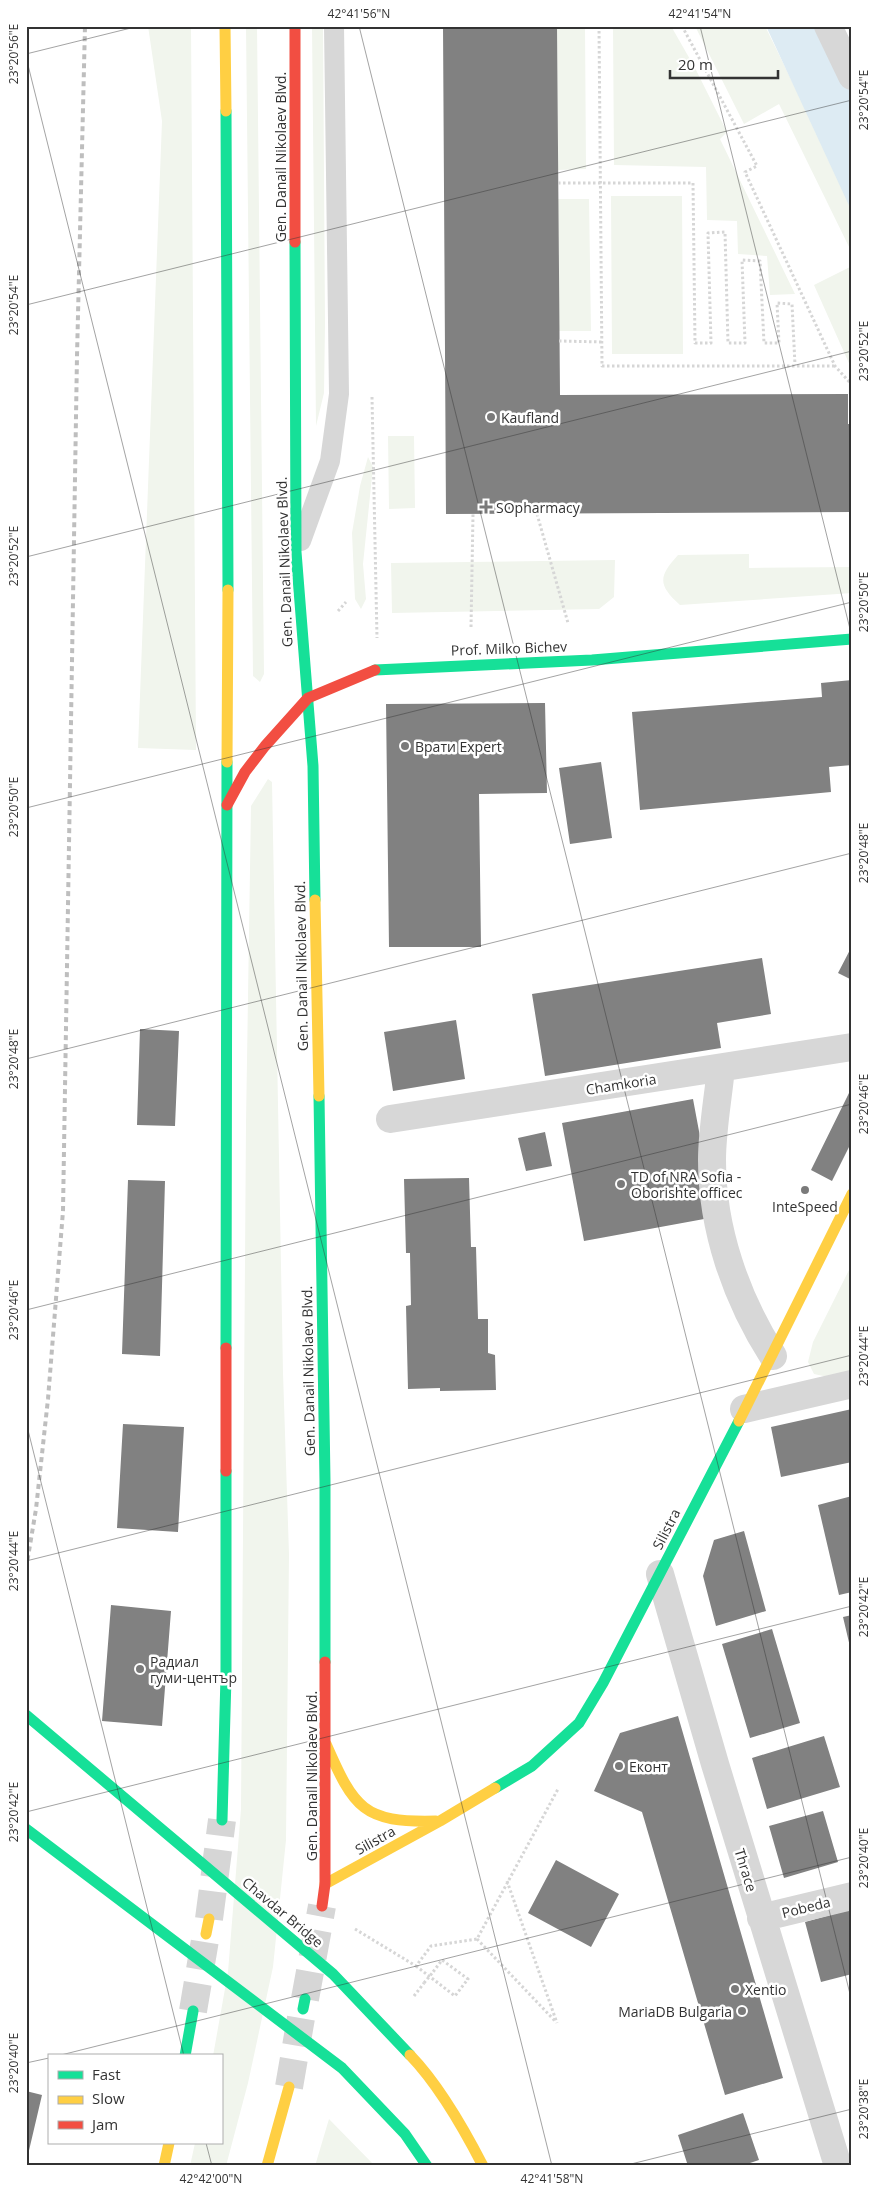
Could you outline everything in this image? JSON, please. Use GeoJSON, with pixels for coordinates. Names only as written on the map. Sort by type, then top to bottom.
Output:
{"type":"FeatureCollection","features":[{"type":"Feature","properties":{"kind":"main road"},"geometry":{"type":"LineString","coordinates":[[222,1820],[226,1677],[228,298],[225,26]]}},
{"type":"Feature","properties":{"kind":"main road","name":"Gen. Danail Nikolaev Blvd."},"geometry":{"type":"LineString","coordinates":[[295,26],[296,552],[298,602],[313,766],[325,1461],[326,1744],[325,1884],[322,1906]]}},
{"type":"Feature","properties":{"kind":"main road","name":"Prof. Milko Bichev"},"geometry":{"type":"LineString","coordinates":[[227,805],[245,772],[265,746],[308,698],[377,669],[592,660],[852,639]]}},
{"type":"Feature","properties":{"kind":"main road","name":"Silistra"},"geometry":{"type":"LineString","coordinates":[[325,1884],[440,1821],[532,1766],[579,1723],[603,1683],[773,1356],[852,1194]]}},
{"type":"Feature","properties":{"kind":"main road","name":"Chavdar Bridge"},"geometry":{"type":"LineString","coordinates":[[26,1715],[333,1974],[420,2065],[467,2135],[483,2166]]}},
{"type":"Feature","properties":{"kind":"main road","name":"Silistra"},"geometry":{"type":"LineString","coordinates":[[326,1744],[343,1785],[361,1807],[379,1819],[406,1823],[440,1821]]}},
{"type":"Feature","properties":{"kind":"main road"},"geometry":{"type":"LineString","coordinates":[[26,1829],[342,2068],[405,2134],[427,2166]]}},
{"type":"Feature","properties":{"kind":"main road"},"geometry":{"type":"LineString","coordinates":[[206,1934],[209,1918]]}},
{"type":"Feature","properties":{"kind":"main road"},"geometry":{"type":"LineString","coordinates":[[185,2054],[193,2011]]}},
{"type":"Feature","properties":{"kind":"main road"},"geometry":{"type":"LineString","coordinates":[[267,2166],[289,2087]]}},
{"type":"Feature","properties":{"kind":"main road"},"geometry":{"type":"LineString","coordinates":[[164,2166],[169,2144]]}},
{"type":"Feature","properties":{"kind":"street"},"geometry":{"type":"LineString","coordinates":[[828,26],[852,76]]}},
{"type":"Feature","properties":{"kind":"street","name":"Chamkoria"},"geometry":{"type":"LineString","coordinates":[[390,1119],[852,1048]]}},
{"type":"Feature","properties":{"kind":"street"},"geometry":{"type":"LineString","coordinates":[[721,1068],[713,1151],[715,1208],[732,1273],[754,1326],[773,1356]]}},
{"type":"Feature","properties":{"kind":"street"},"geometry":{"type":"LineString","coordinates":[[744,1409],[852,1384]]}},
{"type":"Feature","properties":{"kind":"street","name":"Thrace"},"geometry":{"type":"LineString","coordinates":[[660,1574],[761,1918],[838,2166]]}},
{"type":"Feature","properties":{"kind":"street","name":"Pobeda"},"geometry":{"type":"LineString","coordinates":[[761,1918],[852,1896]]}},
{"type":"Feature","properties":{"kind":"lane"},"geometry":{"type":"LineString","coordinates":[[296,552],[330,461],[338,394],[334,26]]}},
{"type":"Feature","properties":{"kind":"path"},"geometry":{"type":"LineString","coordinates":[[599,26],[602,366],[835,366]]}},
{"type":"Feature","properties":{"kind":"path"},"geometry":{"type":"LineString","coordinates":[[682,26],[757,166],[745,172],[835,366],[852,385]]}},
{"type":"Feature","properties":{"kind":"path"},"geometry":{"type":"LineString","coordinates":[[558,183],[693,183],[695,343],[711,343],[708,233],[725,232],[728,342],[745,343],[742,260],[760,260],[764,343],[779,343],[777,303],[792,304],[795,365]]}},
{"type":"Feature","properties":{"kind":"path"},"geometry":{"type":"LineString","coordinates":[[559,341],[602,342]]}},
{"type":"Feature","properties":{"kind":"path"},"geometry":{"type":"LineString","coordinates":[[372,396],[377,643]]}},
{"type":"Feature","properties":{"kind":"path"},"geometry":{"type":"LineString","coordinates":[[472,627],[473,514]]}},
{"type":"Feature","properties":{"kind":"path"},"geometry":{"type":"LineString","coordinates":[[537,514],[568,623]]}},
{"type":"Feature","properties":{"kind":"path"},"geometry":{"type":"LineString","coordinates":[[338,611],[346,602]]}},
{"type":"Feature","properties":{"kind":"path"},"geometry":{"type":"LineString","coordinates":[[477,1938],[559,1786]]}},
{"type":"Feature","properties":{"kind":"path"},"geometry":{"type":"LineString","coordinates":[[477,1938],[557,2024],[507,1881]]}},
{"type":"Feature","properties":{"kind":"path"},"geometry":{"type":"LineString","coordinates":[[355,1929],[416,1966],[455,1996],[468,1979],[442,1960],[433,1972],[424,1984],[414,1996]]}},
{"type":"Feature","properties":{"kind":"path"},"geometry":{"type":"LineString","coordinates":[[416,1966],[431,1946],[477,1938]]}},
{"type":"Feature","properties":{"kind":"shaded area"},"geometry":{"type":"Polygon","coordinates":[[[148,26],[191,26],[196,750],[138,748],[162,121],[148,26]]]}},
{"type":"Feature","properties":{"kind":"shaded area"},"geometry":{"type":"Polygon","coordinates":[[[246,26],[257,26],[264,674],[260,682],[253,676],[246,26]]]}},
{"type":"Feature","properties":{"kind":"shaded area"},"geometry":{"type":"Polygon","coordinates":[[[312,26],[323,26],[324,393],[316,426],[312,26]]]}},
{"type":"Feature","properties":{"kind":"shaded area"},"geometry":{"type":"Polygon","coordinates":[[[557,26],[585,26],[586,169],[558,170],[557,26]]]}},
{"type":"Feature","properties":{"kind":"shaded area"},"geometry":{"type":"Polygon","coordinates":[[[613,26],[671,26],[695,68],[727,132],[720,139],[795,294],[770,295],[767,256],[738,254],[737,221],[707,220],[706,167],[614,165],[613,26]]]}},
{"type":"Feature","properties":{"kind":"shaded area"},"geometry":{"type":"Polygon","coordinates":[[[695,26],[765,26],[852,204],[852,253],[779,104],[744,124],[695,26]]]}},
{"type":"Feature","properties":{"kind":"shaded area"},"geometry":{"type":"Polygon","coordinates":[[[766,26],[825,26],[852,82],[852,212],[766,26]]]}},
{"type":"Feature","properties":{"kind":"shaded area"},"geometry":{"type":"Polygon","coordinates":[[[611,196],[682,196],[683,354],[612,354],[611,196]]]}},
{"type":"Feature","properties":{"kind":"shaded area"},"geometry":{"type":"Polygon","coordinates":[[[558,199],[589,199],[591,331],[559,331],[558,199]]]}},
{"type":"Feature","properties":{"kind":"shaded area"},"geometry":{"type":"Polygon","coordinates":[[[852,266],[852,370],[814,285],[852,266]]]}},
{"type":"Feature","properties":{"kind":"shaded area"},"geometry":{"type":"Polygon","coordinates":[[[388,436],[414,436],[415,508],[389,509],[388,436]]]}},
{"type":"Feature","properties":{"kind":"shaded area"},"geometry":{"type":"Polygon","coordinates":[[[368,457],[373,467],[363,564],[366,599],[361,609],[355,599],[352,533],[360,486],[368,457]]]}},
{"type":"Feature","properties":{"kind":"shaded area"},"geometry":{"type":"Polygon","coordinates":[[[749,554],[749,568],[852,567],[852,593],[680,605],[664,586],[664,575],[678,555],[749,554]]]}},
{"type":"Feature","properties":{"kind":"shaded area"},"geometry":{"type":"Polygon","coordinates":[[[615,560],[614,597],[599,609],[392,613],[391,563],[615,560]]]}},
{"type":"Feature","properties":{"kind":"shaded area"},"geometry":{"type":"Polygon","coordinates":[[[268,779],[272,782],[283,1373],[289,1554],[286,1840],[273,1967],[248,2083],[226,2166],[190,2166],[195,2144],[222,2144],[222,2054],[213,2054],[228,1972],[241,1809],[246,1124],[251,806],[268,779]]]}},
{"type":"Feature","properties":{"kind":"shaded area"},"geometry":{"type":"Polygon","coordinates":[[[852,1264],[852,1371],[828,1377],[814,1374],[808,1362],[813,1342],[852,1264]]]}},
{"type":"Feature","properties":{"kind":"shaded area"},"geometry":{"type":"Polygon","coordinates":[[[329,2119],[375,2166],[315,2166],[329,2119]]]}},
{"type":"Feature","properties":{"kind":"building"},"geometry":{"type":"Polygon","coordinates":[[[443,26],[557,26],[560,395],[848,394],[848,424],[852,424],[852,512],[446,514],[443,26]]]}},
{"type":"Feature","properties":{"kind":"building"},"geometry":{"type":"Polygon","coordinates":[[[852,680],[852,765],[829,767],[831,792],[640,810],[632,712],[822,697],[821,683],[852,680]]]}},
{"type":"Feature","properties":{"kind":"building"},"geometry":{"type":"Polygon","coordinates":[[[545,703],[547,793],[479,794],[481,947],[389,947],[386,704],[545,703]]]}},
{"type":"Feature","properties":{"kind":"building"},"geometry":{"type":"Polygon","coordinates":[[[601,762],[612,838],[570,844],[559,768],[601,762]]]}},
{"type":"Feature","properties":{"kind":"building"},"geometry":{"type":"Polygon","coordinates":[[[852,946],[852,980],[838,973],[852,946]]]}},
{"type":"Feature","properties":{"kind":"building"},"geometry":{"type":"Polygon","coordinates":[[[762,958],[771,1014],[717,1023],[721,1048],[545,1076],[532,994],[762,958]]]}},
{"type":"Feature","properties":{"kind":"building"},"geometry":{"type":"Polygon","coordinates":[[[456,1020],[465,1079],[393,1091],[384,1032],[456,1020]]]}},
{"type":"Feature","properties":{"kind":"building"},"geometry":{"type":"Polygon","coordinates":[[[140,1029],[179,1031],[175,1126],[137,1125],[140,1029]]]}},
{"type":"Feature","properties":{"kind":"building"},"geometry":{"type":"Polygon","coordinates":[[[849,1093],[852,1095],[852,1141],[832,1181],[811,1170],[849,1093]]]}},
{"type":"Feature","properties":{"kind":"building"},"geometry":{"type":"Polygon","coordinates":[[[693,1099],[715,1217],[584,1241],[562,1123],[693,1099]]]}},
{"type":"Feature","properties":{"kind":"building"},"geometry":{"type":"Polygon","coordinates":[[[545,1132],[552,1166],[526,1171],[518,1138],[545,1132]]]}},
{"type":"Feature","properties":{"kind":"building"},"geometry":{"type":"Polygon","coordinates":[[[469,1178],[471,1247],[476,1247],[478,1319],[488,1319],[488,1353],[495,1355],[496,1390],[440,1391],[440,1388],[408,1389],[406,1306],[411,1305],[410,1253],[406,1253],[404,1179],[469,1178]]]}},
{"type":"Feature","properties":{"kind":"building"},"geometry":{"type":"Polygon","coordinates":[[[128,1180],[165,1181],[160,1356],[122,1354],[128,1180]]]}},
{"type":"Feature","properties":{"kind":"building"},"geometry":{"type":"Polygon","coordinates":[[[852,1409],[852,1462],[781,1477],[771,1427],[852,1409]]]}},
{"type":"Feature","properties":{"kind":"building"},"geometry":{"type":"Polygon","coordinates":[[[123,1424],[184,1427],[178,1532],[117,1528],[123,1424]]]}},
{"type":"Feature","properties":{"kind":"building"},"geometry":{"type":"Polygon","coordinates":[[[852,1496],[852,1592],[839,1595],[818,1505],[852,1496]]]}},
{"type":"Feature","properties":{"kind":"building"},"geometry":{"type":"Polygon","coordinates":[[[744,1531],[766,1611],[716,1626],[703,1576],[714,1540],[744,1531]]]}},
{"type":"Feature","properties":{"kind":"building"},"geometry":{"type":"Polygon","coordinates":[[[111,1605],[171,1611],[162,1726],[102,1721],[111,1605]]]}},
{"type":"Feature","properties":{"kind":"building"},"geometry":{"type":"Polygon","coordinates":[[[852,1615],[852,1651],[851,1651],[843,1617],[852,1615]]]}},
{"type":"Feature","properties":{"kind":"building"},"geometry":{"type":"Polygon","coordinates":[[[772,1629],[800,1723],[750,1738],[722,1644],[772,1629]]]}},
{"type":"Feature","properties":{"kind":"building"},"geometry":{"type":"Polygon","coordinates":[[[678,1716],[783,2078],[725,2095],[642,1812],[594,1791],[620,1733],[678,1716]]]}},
{"type":"Feature","properties":{"kind":"building"},"geometry":{"type":"Polygon","coordinates":[[[824,1736],[840,1787],[767,1809],[752,1758],[824,1736]]]}},
{"type":"Feature","properties":{"kind":"building"},"geometry":{"type":"Polygon","coordinates":[[[823,1811],[838,1862],[784,1878],[769,1826],[823,1811]]]}},
{"type":"Feature","properties":{"kind":"building"},"geometry":{"type":"Polygon","coordinates":[[[556,1860],[619,1894],[591,1947],[528,1913],[556,1860]]]}},
{"type":"Feature","properties":{"kind":"building"},"geometry":{"type":"Polygon","coordinates":[[[852,1909],[852,1974],[821,1982],[805,1922],[852,1909]]]}},
{"type":"Feature","properties":{"kind":"building"},"geometry":{"type":"Polygon","coordinates":[[[26,2091],[42,2095],[27,2159],[26,2159],[26,2091]]]}},
{"type":"Feature","properties":{"kind":"building"},"geometry":{"type":"Polygon","coordinates":[[[743,2113],[759,2160],[741,2166],[688,2166],[678,2135],[743,2113]]]}},
{"type":"Feature","properties":{"kind":"tunnel"},"geometry":{"type":"LineString","coordinates":[[209,1919],[222,1820]]}},
{"type":"Feature","properties":{"kind":"tunnel"},"geometry":{"type":"LineString","coordinates":[[305,1999],[322,1906]]}},
{"type":"Feature","properties":{"kind":"tunnel"},"geometry":{"type":"LineString","coordinates":[[193,2011],[205,1940]]}},
{"type":"Feature","properties":{"kind":"tunnel"},"geometry":{"type":"LineString","coordinates":[[289,2087],[302,2012]]}},
{"type":"Feature","properties":{"kind":"railway"},"geometry":{"type":"LineString","coordinates":[[26,1569],[36,1509],[48,1399],[63,1211],[77,356],[85,26]]}},
{"type":"Feature","properties":{"kind":"traffic: fast"},"geometry":{"type":"LineString","coordinates":[[226,111],[228,590]]}},
{"type":"Feature","properties":{"kind":"traffic: fast"},"geometry":{"type":"LineString","coordinates":[[295,242],[296,552],[313,766],[315,900]]}},
{"type":"Feature","properties":{"kind":"traffic: fast"},"geometry":{"type":"LineString","coordinates":[[375,670],[592,660],[852,639]]}},
{"type":"Feature","properties":{"kind":"traffic: fast"},"geometry":{"type":"LineString","coordinates":[[226,1348],[227,762]]}},
{"type":"Feature","properties":{"kind":"traffic: fast"},"geometry":{"type":"LineString","coordinates":[[319,1096],[325,1481],[325,1662]]}},
{"type":"Feature","properties":{"kind":"traffic: fast"},"geometry":{"type":"LineString","coordinates":[[495,1788],[532,1766],[579,1723],[603,1683],[739,1421]]}},
{"type":"Feature","properties":{"kind":"traffic: fast"},"geometry":{"type":"LineString","coordinates":[[222,1820],[226,1677],[226,1471]]}},
{"type":"Feature","properties":{"kind":"traffic: fast"},"geometry":{"type":"LineString","coordinates":[[26,1715],[333,1974],[410,2055]]}},
{"type":"Feature","properties":{"kind":"traffic: fast"},"geometry":{"type":"LineString","coordinates":[[26,1829],[342,2068],[405,2134],[427,2166]]}},
{"type":"Feature","properties":{"kind":"traffic: fast"},"geometry":{"type":"LineString","coordinates":[[303,2009],[305,1999]]}},
{"type":"Feature","properties":{"kind":"traffic: fast"},"geometry":{"type":"LineString","coordinates":[[185,2054],[193,2011]]}},
{"type":"Feature","properties":{"kind":"traffic: slow"},"geometry":{"type":"LineString","coordinates":[[225,26],[226,111]]}},
{"type":"Feature","properties":{"kind":"traffic: slow"},"geometry":{"type":"LineString","coordinates":[[227,762],[228,590]]}},
{"type":"Feature","properties":{"kind":"traffic: slow"},"geometry":{"type":"LineString","coordinates":[[315,900],[319,1096]]}},
{"type":"Feature","properties":{"kind":"traffic: slow"},"geometry":{"type":"LineString","coordinates":[[739,1421],[852,1194]]}},
{"type":"Feature","properties":{"kind":"traffic: slow"},"geometry":{"type":"LineString","coordinates":[[326,1744],[345,1783],[354,1797],[364,1807],[376,1814],[392,1819],[436,1821]]}},
{"type":"Feature","properties":{"kind":"traffic: slow"},"geometry":{"type":"LineString","coordinates":[[325,1884],[440,1821],[495,1788]]}},
{"type":"Feature","properties":{"kind":"traffic: slow"},"geometry":{"type":"LineString","coordinates":[[206,1934],[209,1919]]}},
{"type":"Feature","properties":{"kind":"traffic: slow"},"geometry":{"type":"LineString","coordinates":[[410,2055],[441,2094],[483,2166]]}},
{"type":"Feature","properties":{"kind":"traffic: slow"},"geometry":{"type":"LineString","coordinates":[[267,2166],[289,2087]]}},
{"type":"Feature","properties":{"kind":"traffic: slow"},"geometry":{"type":"LineString","coordinates":[[164,2166],[169,2144]]}},
{"type":"Feature","properties":{"kind":"traffic: jam"},"geometry":{"type":"LineString","coordinates":[[295,26],[295,242]]}},
{"type":"Feature","properties":{"kind":"traffic: jam"},"geometry":{"type":"LineString","coordinates":[[227,805],[245,772],[265,746],[308,698],[375,670]]}},
{"type":"Feature","properties":{"kind":"traffic: jam"},"geometry":{"type":"LineString","coordinates":[[226,1348],[226,1471]]}},
{"type":"Feature","properties":{"kind":"traffic: jam"},"geometry":{"type":"LineString","coordinates":[[322,1906],[325,1884],[325,1662]]}},
{"type":"Feature","properties":{"kind":"place","name":"Kaufland"},"geometry":{"type":"Point","coordinates":[491,417]}},
{"type":"Feature","properties":{"kind":"place","name":"SOpharmacy"},"geometry":{"type":"Point","coordinates":[486,507]}},
{"type":"Feature","properties":{"kind":"place","name":"Врати Expert"},"geometry":{"type":"Point","coordinates":[405,746]}},
{"type":"Feature","properties":{"kind":"place","name":"TD of NRA Sofia - Oborishte officec"},"geometry":{"type":"Point","coordinates":[621,1184]}},
{"type":"Feature","properties":{"kind":"place","name":"InteSpeed"},"geometry":{"type":"Point","coordinates":[805,1190]}},
{"type":"Feature","properties":{"kind":"place","name":"Радиал гуми-център"},"geometry":{"type":"Point","coordinates":[140,1669]}},
{"type":"Feature","properties":{"kind":"place","name":"Еконт"},"geometry":{"type":"Point","coordinates":[619,1766]}},
{"type":"Feature","properties":{"kind":"place","name":"Xentio"},"geometry":{"type":"Point","coordinates":[735,1989]}},
{"type":"Feature","properties":{"kind":"place","name":"MariaDB Bulgaria"},"geometry":{"type":"Point","coordinates":[742,2011]}}]}
